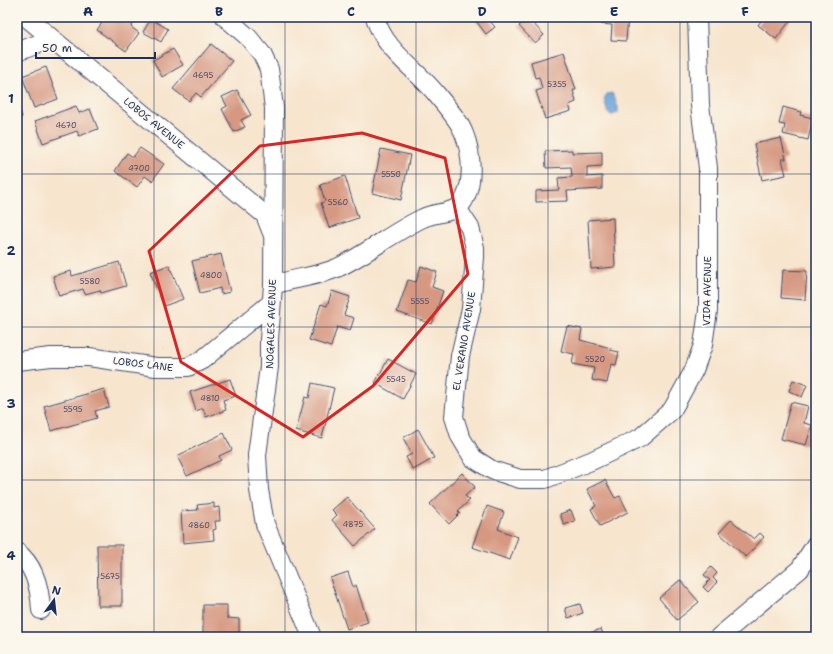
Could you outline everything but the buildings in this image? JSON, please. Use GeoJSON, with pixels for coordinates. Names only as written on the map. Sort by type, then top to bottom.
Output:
{"type":"FeatureCollection","features":[{"type":"Feature","properties":{"kind":"street","name":"LOBOS AVENUE"},"geometry":{"type":"LineString","coordinates":[[26,17],[265,215],[273,236]]}},
{"type":"Feature","properties":{"kind":"street","name":"NOGALES AVENUE"},"geometry":{"type":"LineString","coordinates":[[225,17],[248,37],[262,54],[268,69],[274,108],[273,285],[271,303],[270,367],[257,455],[259,490],[265,524],[312,637]]}},
{"type":"Feature","properties":{"kind":"street"},"geometry":{"type":"LineString","coordinates":[[273,285],[291,279],[314,276],[337,267],[423,218],[457,208],[465,199],[470,181],[470,156],[467,140],[460,124],[434,91],[405,64],[378,30],[375,17]]}},
{"type":"Feature","properties":{"kind":"street","name":"VIDA AVENUE"},"geometry":{"type":"LineString","coordinates":[[520,479],[545,479],[555,476],[640,438],[672,410],[698,357],[706,333],[708,310],[708,168],[700,105],[697,17]]}},
{"type":"Feature","properties":{"kind":"street"},"geometry":{"type":"LineString","coordinates":[[17,52],[51,39]]}},
{"type":"Feature","properties":{"kind":"street","name":"EL VERANO AVENUE"},"geometry":{"type":"LineString","coordinates":[[457,208],[470,228],[476,257],[471,309],[460,356],[454,417],[460,436],[473,458],[492,470],[520,479]]}},
{"type":"Feature","properties":{"kind":"street","name":"LOBOS LANE"},"geometry":{"type":"LineString","coordinates":[[17,361],[51,357],[89,357],[156,367],[188,367],[202,360],[271,303]]}},
{"type":"Feature","properties":{"kind":"street"},"geometry":{"type":"LineString","coordinates":[[719,637],[800,569],[816,544]]}},
{"type":"Feature","properties":{"kind":"street"},"geometry":{"type":"LineString","coordinates":[[17,552],[24,558],[38,583],[42,610]]}},
{"type":"Feature","properties":{"kind":"highlighted area"},"geometry":{"type":"Polygon","coordinates":[[[362,133],[445,158],[468,274],[373,386],[303,437],[181,362],[149,251],[260,146],[362,133]]]}},
{"type":"Feature","properties":{"kind":"water"},"geometry":{"type":"Polygon","coordinates":[[[612,93],[618,107],[618,113],[612,115],[608,113],[604,99],[607,94],[612,93]]]}}]}
